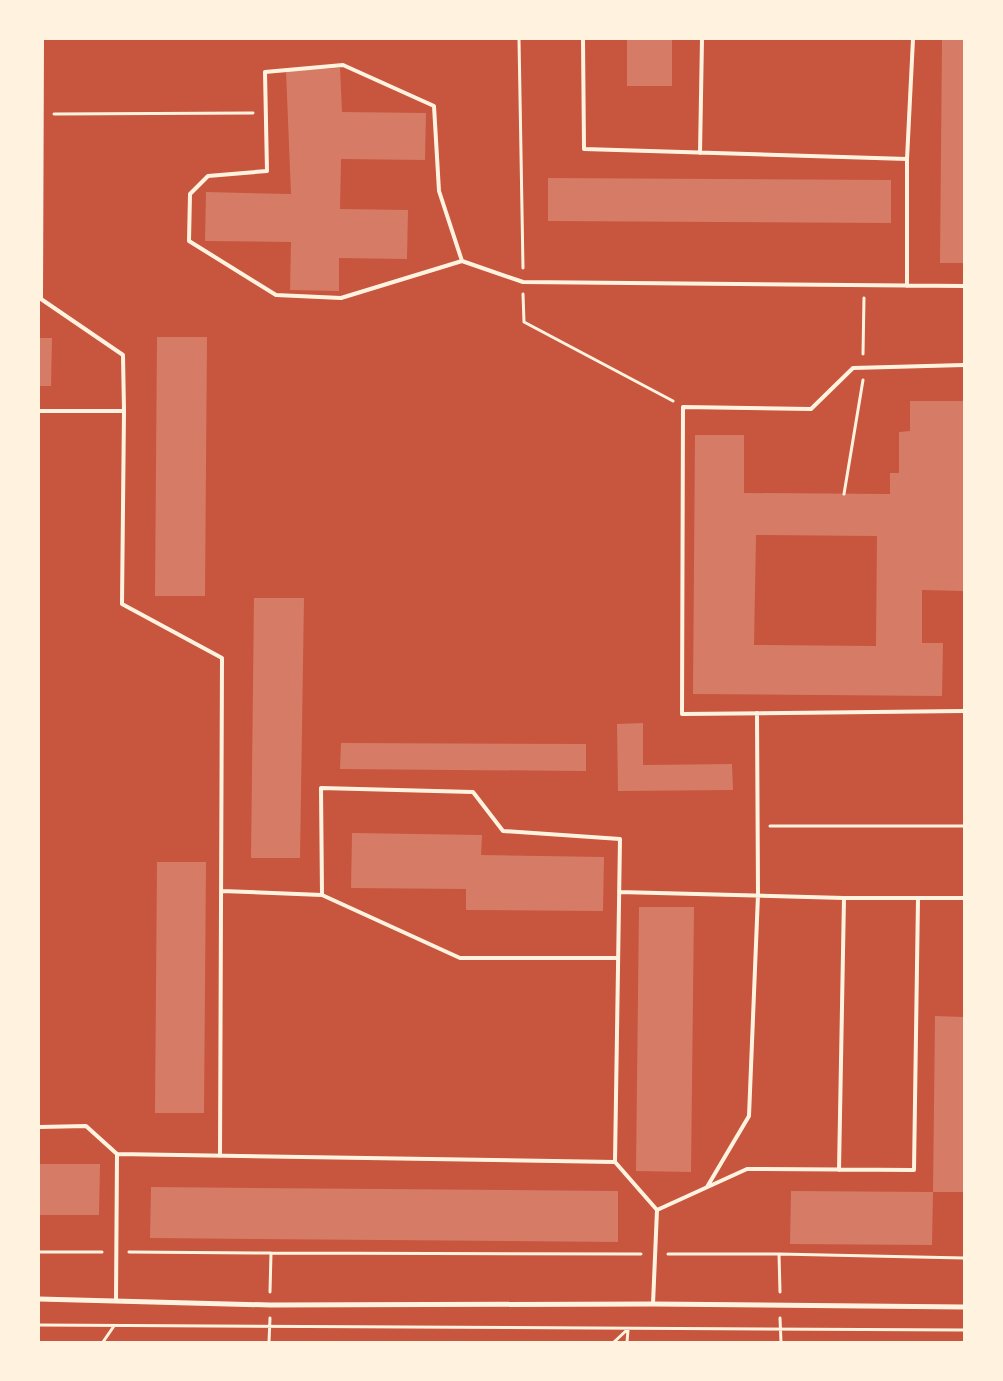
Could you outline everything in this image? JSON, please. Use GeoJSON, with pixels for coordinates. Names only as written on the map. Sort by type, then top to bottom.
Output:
{"type":"FeatureCollection","features":[{"type":"Feature","properties":{"kind":"street"},"geometry":{"type":"LineString","coordinates":[[39,1299],[270,1305],[653,1304],[964,1307]]}},
{"type":"Feature","properties":{"kind":"lane"},"geometry":{"type":"LineString","coordinates":[[42,39],[40,299],[123,355],[122,604],[222,658],[220,1156]]}},
{"type":"Feature","properties":{"kind":"lane"},"geometry":{"type":"LineString","coordinates":[[583,39],[584,149],[907,159]]}},
{"type":"Feature","properties":{"kind":"lane"},"geometry":{"type":"LineString","coordinates":[[700,153],[702,39]]}},
{"type":"Feature","properties":{"kind":"lane"},"geometry":{"type":"LineString","coordinates":[[907,286],[907,159],[913,39]]}},
{"type":"Feature","properties":{"kind":"lane"},"geometry":{"type":"LineString","coordinates":[[462,261],[439,191],[434,106],[343,65],[265,72],[267,171],[208,176],[190,194],[189,242],[276,295],[340,298],[462,261],[523,282],[964,286]]}},
{"type":"Feature","properties":{"kind":"lane"},"geometry":{"type":"LineString","coordinates":[[964,365],[853,368],[811,409],[683,407],[682,714],[964,711]]}},
{"type":"Feature","properties":{"kind":"lane"},"geometry":{"type":"LineString","coordinates":[[39,411],[124,411]]}},
{"type":"Feature","properties":{"kind":"lane"},"geometry":{"type":"LineString","coordinates":[[708,1188],[749,1116],[758,895],[757,713]]}},
{"type":"Feature","properties":{"kind":"lane"},"geometry":{"type":"LineString","coordinates":[[322,895],[321,788],[473,792],[503,831],[620,839],[615,1162],[657,1210],[653,1304]]}},
{"type":"Feature","properties":{"kind":"lane"},"geometry":{"type":"LineString","coordinates":[[222,891],[322,895],[460,958],[618,958]]}},
{"type":"Feature","properties":{"kind":"lane"},"geometry":{"type":"LineString","coordinates":[[619,892],[844,898],[964,898]]}},
{"type":"Feature","properties":{"kind":"lane"},"geometry":{"type":"LineString","coordinates":[[839,1170],[844,898]]}},
{"type":"Feature","properties":{"kind":"lane"},"geometry":{"type":"LineString","coordinates":[[657,1210],[748,1170],[914,1170],[918,898]]}},
{"type":"Feature","properties":{"kind":"lane"},"geometry":{"type":"LineString","coordinates":[[39,1127],[86,1126],[117,1154],[615,1162]]}},
{"type":"Feature","properties":{"kind":"lane"},"geometry":{"type":"LineString","coordinates":[[116,1301],[117,1154]]}},
{"type":"Feature","properties":{"kind":"path"},"geometry":{"type":"LineString","coordinates":[[519,39],[524,322],[683,407]]}},
{"type":"Feature","properties":{"kind":"path"},"geometry":{"type":"LineString","coordinates":[[51,114],[266,113]]}},
{"type":"Feature","properties":{"kind":"path"},"geometry":{"type":"LineString","coordinates":[[844,494],[863,387],[864,285]]}},
{"type":"Feature","properties":{"kind":"path"},"geometry":{"type":"LineString","coordinates":[[757,826],[964,826]]}},
{"type":"Feature","properties":{"kind":"path"},"geometry":{"type":"LineString","coordinates":[[39,1252],[779,1254],[964,1258]]}},
{"type":"Feature","properties":{"kind":"path"},"geometry":{"type":"LineString","coordinates":[[269,1342],[271,1253]]}},
{"type":"Feature","properties":{"kind":"path"},"geometry":{"type":"LineString","coordinates":[[779,1254],[781,1342]]}},
{"type":"Feature","properties":{"kind":"path"},"geometry":{"type":"LineString","coordinates":[[39,1325],[269,1328],[964,1330]]}},
{"type":"Feature","properties":{"kind":"path"},"geometry":{"type":"LineString","coordinates":[[103,1342],[114,1326]]}},
{"type":"Feature","properties":{"kind":"path"},"geometry":{"type":"LineString","coordinates":[[614,1342],[628,1329]]}},
{"type":"Feature","properties":{"kind":"path"},"geometry":{"type":"LineString","coordinates":[[627,1342],[628,1329]]}},
{"type":"Feature","properties":{"kind":"building"},"geometry":{"type":"Polygon","coordinates":[[[627,39],[672,39],[672,86],[627,86],[627,39]]]}},
{"type":"Feature","properties":{"kind":"building"},"geometry":{"type":"Polygon","coordinates":[[[942,39],[964,39],[964,263],[940,263],[942,39]]]}},
{"type":"Feature","properties":{"kind":"building"},"geometry":{"type":"Polygon","coordinates":[[[340,68],[342,112],[426,113],[425,160],[341,159],[340,209],[408,210],[407,259],[339,258],[339,291],[290,290],[291,242],[205,241],[206,192],[291,194],[286,71],[340,68]]]}},
{"type":"Feature","properties":{"kind":"building"},"geometry":{"type":"Polygon","coordinates":[[[548,178],[891,180],[891,223],[548,221],[548,178]]]}},
{"type":"Feature","properties":{"kind":"building"},"geometry":{"type":"Polygon","coordinates":[[[157,337],[207,337],[205,596],[155,596],[157,337]]]}},
{"type":"Feature","properties":{"kind":"building"},"geometry":{"type":"Polygon","coordinates":[[[39,338],[52,338],[51,386],[39,386],[39,338]]]}},
{"type":"Feature","properties":{"kind":"building"},"geometry":{"type":"Polygon","coordinates":[[[910,401],[964,401],[964,591],[922,590],[922,643],[943,643],[942,696],[693,694],[695,435],[744,435],[744,493],[890,494],[890,473],[899,473],[899,432],[910,431],[910,401]],[[756,535],[754,645],[876,646],[877,536],[756,535]]]}},
{"type":"Feature","properties":{"kind":"building"},"geometry":{"type":"Polygon","coordinates":[[[254,598],[304,598],[300,858],[251,858],[254,598]]]}},
{"type":"Feature","properties":{"kind":"building"},"geometry":{"type":"Polygon","coordinates":[[[643,723],[643,765],[732,764],[733,790],[618,791],[617,724],[643,723]]]}},
{"type":"Feature","properties":{"kind":"building"},"geometry":{"type":"Polygon","coordinates":[[[341,743],[586,744],[586,771],[340,769],[341,743]]]}},
{"type":"Feature","properties":{"kind":"building"},"geometry":{"type":"Polygon","coordinates":[[[352,833],[482,835],[481,855],[604,857],[603,911],[466,910],[466,889],[351,888],[352,833]]]}},
{"type":"Feature","properties":{"kind":"building"},"geometry":{"type":"Polygon","coordinates":[[[157,862],[206,862],[204,1113],[155,1113],[157,862]]]}},
{"type":"Feature","properties":{"kind":"building"},"geometry":{"type":"Polygon","coordinates":[[[639,907],[694,907],[691,1172],[636,1171],[639,907]]]}},
{"type":"Feature","properties":{"kind":"building"},"geometry":{"type":"Polygon","coordinates":[[[935,1016],[964,1017],[964,1192],[933,1192],[935,1016]]]}},
{"type":"Feature","properties":{"kind":"building"},"geometry":{"type":"Polygon","coordinates":[[[39,1164],[100,1164],[99,1215],[39,1215],[39,1164]]]}},
{"type":"Feature","properties":{"kind":"building"},"geometry":{"type":"Polygon","coordinates":[[[151,1187],[618,1191],[618,1242],[150,1238],[151,1187]]]}},
{"type":"Feature","properties":{"kind":"building"},"geometry":{"type":"Polygon","coordinates":[[[791,1191],[933,1192],[932,1245],[790,1244],[791,1191]]]}}]}
